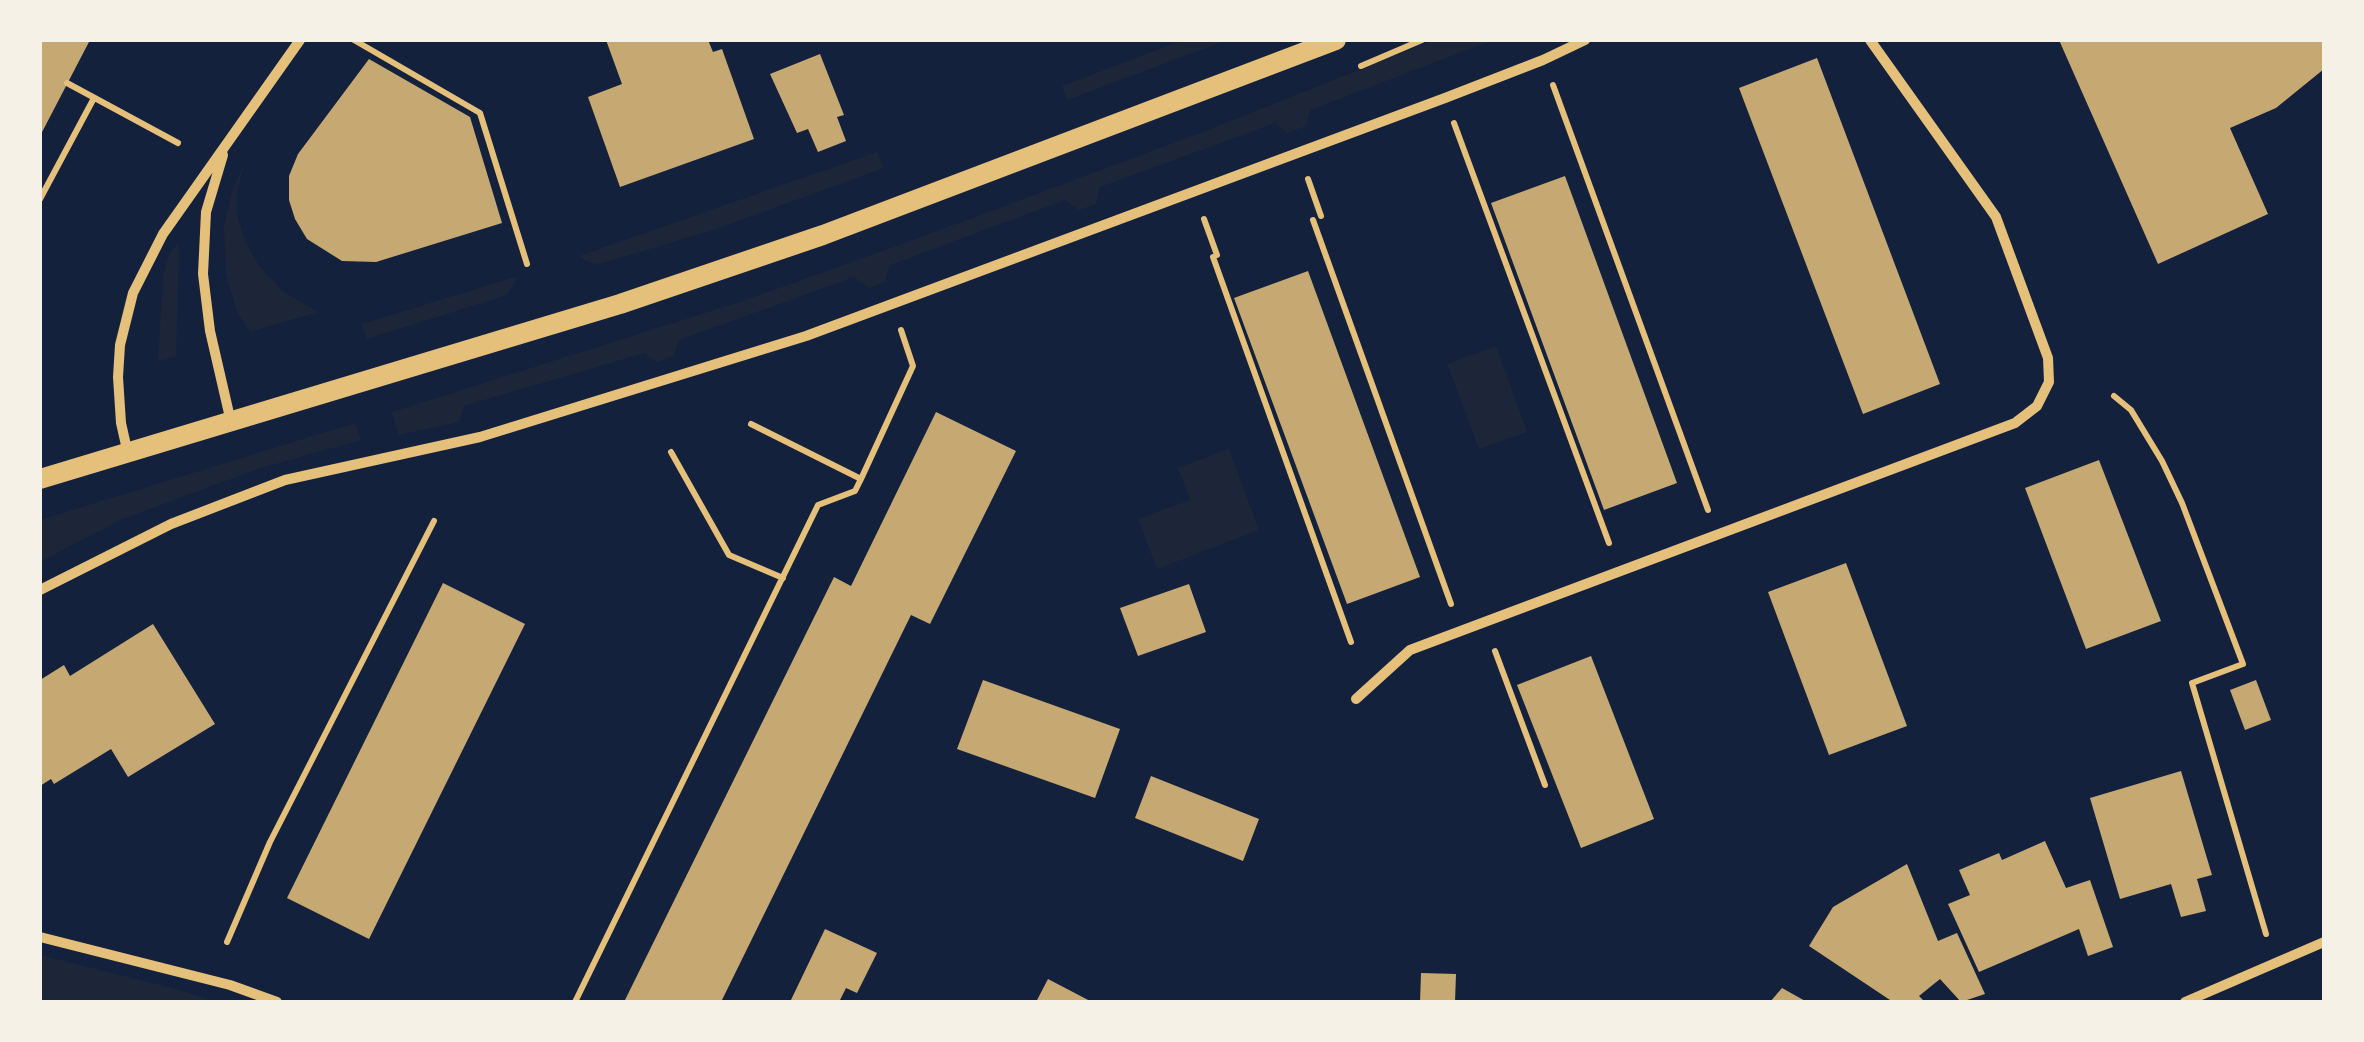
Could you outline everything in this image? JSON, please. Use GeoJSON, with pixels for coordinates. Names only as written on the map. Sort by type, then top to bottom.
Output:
{"type":"FeatureCollection","features":[{"type":"Feature","properties":{"kind":"main road"},"geometry":{"type":"LineString","coordinates":[[40,480],[620,304],[822,235],[1336,40]]}},
{"type":"Feature","properties":{"kind":"street"},"geometry":{"type":"LineString","coordinates":[[128,454],[118,377],[120,345],[133,293],[163,234],[300,40]]}},
{"type":"Feature","properties":{"kind":"street"},"geometry":{"type":"LineString","coordinates":[[40,590],[171,524],[285,480],[480,437],[806,336],[1446,98],[1585,40]]}},
{"type":"Feature","properties":{"kind":"street"},"geometry":{"type":"LineString","coordinates":[[1356,699],[1410,650],[2015,423],[2037,406],[2049,382],[2048,358],[1996,217],[1870,40]]}},
{"type":"Feature","properties":{"kind":"street"},"geometry":{"type":"LineString","coordinates":[[226,147],[206,212],[203,274],[210,331],[231,424]]}},
{"type":"Feature","properties":{"kind":"street"},"geometry":{"type":"LineString","coordinates":[[40,937],[230,985],[277,1002]]}},
{"type":"Feature","properties":{"kind":"street"},"geometry":{"type":"LineString","coordinates":[[2185,1002],[2324,942]]}},
{"type":"Feature","properties":{"kind":"path"},"geometry":{"type":"LineString","coordinates":[[354,40],[432,91],[480,113],[526,264]]}},
{"type":"Feature","properties":{"kind":"path"},"geometry":{"type":"LineString","coordinates":[[1543,60],[1708,510]]}},
{"type":"Feature","properties":{"kind":"path"},"geometry":{"type":"LineString","coordinates":[[67,83],[178,143]]}},
{"type":"Feature","properties":{"kind":"path"},"geometry":{"type":"LineString","coordinates":[[40,199],[94,98]]}},
{"type":"Feature","properties":{"kind":"path"},"geometry":{"type":"LineString","coordinates":[[1446,98],[1610,546]]}},
{"type":"Feature","properties":{"kind":"path"},"geometry":{"type":"LineString","coordinates":[[482,156],[492,154]]}},
{"type":"Feature","properties":{"kind":"path"},"geometry":{"type":"LineString","coordinates":[[1312,220],[1452,605]]}},
{"type":"Feature","properties":{"kind":"path"},"geometry":{"type":"LineString","coordinates":[[1213,256],[1352,642]]}},
{"type":"Feature","properties":{"kind":"path"},"geometry":{"type":"LineString","coordinates":[[575,1002],[818,505],[855,491],[914,366],[891,304]]}},
{"type":"Feature","properties":{"kind":"path"},"geometry":{"type":"LineString","coordinates":[[2114,396],[2131,410],[2162,461],[2182,503],[2243,664],[2192,683],[2266,934]]}},
{"type":"Feature","properties":{"kind":"path"},"geometry":{"type":"LineString","coordinates":[[751,424],[861,480]]}},
{"type":"Feature","properties":{"kind":"path"},"geometry":{"type":"LineString","coordinates":[[671,452],[729,555],[783,578]]}},
{"type":"Feature","properties":{"kind":"path"},"geometry":{"type":"LineString","coordinates":[[227,942],[270,842],[434,521]]}},
{"type":"Feature","properties":{"kind":"path"},"geometry":{"type":"LineString","coordinates":[[1493,646],[1545,784]]}},
{"type":"Feature","properties":{"kind":"shaded area"},"geometry":{"type":"Polygon","coordinates":[[[1183,40],[1227,40],[1067,100],[1062,86],[1183,40]]]}},
{"type":"Feature","properties":{"kind":"shaded area"},"geometry":{"type":"Polygon","coordinates":[[[1434,40],[1493,40],[1310,110],[1306,126],[1287,133],[1275,123],[1100,187],[1096,204],[1079,210],[1065,200],[890,265],[885,282],[869,288],[854,277],[679,340],[674,356],[657,362],[644,353],[464,406],[459,422],[399,435],[392,412],[743,301],[1203,132],[1434,40]]]}},
{"type":"Feature","properties":{"kind":"shaded area"},"geometry":{"type":"Polygon","coordinates":[[[877,152],[884,168],[710,231],[599,264],[579,256],[877,152]]]}},
{"type":"Feature","properties":{"kind":"shaded area"},"geometry":{"type":"Polygon","coordinates":[[[244,165],[237,191],[237,213],[245,242],[282,291],[318,312],[250,332],[237,312],[226,275],[224,225],[233,188],[244,165]]]}},
{"type":"Feature","properties":{"kind":"shaded area"},"geometry":{"type":"Polygon","coordinates":[[[179,242],[176,357],[158,361],[163,276],[169,254],[179,242]]]}},
{"type":"Feature","properties":{"kind":"shaded area"},"geometry":{"type":"Polygon","coordinates":[[[518,276],[507,295],[367,339],[362,324],[518,276]]]}},
{"type":"Feature","properties":{"kind":"shaded area"},"geometry":{"type":"Polygon","coordinates":[[[1496,346],[1527,432],[1479,449],[1447,364],[1496,346]]]}},
{"type":"Feature","properties":{"kind":"shaded area"},"geometry":{"type":"Polygon","coordinates":[[[355,423],[361,440],[258,469],[120,520],[40,562],[40,520],[355,423]]]}},
{"type":"Feature","properties":{"kind":"shaded area"},"geometry":{"type":"Polygon","coordinates":[[[1229,449],[1259,530],[1157,569],[1138,519],[1190,500],[1178,468],[1229,449]]]}},
{"type":"Feature","properties":{"kind":"shaded area"},"geometry":{"type":"Polygon","coordinates":[[[40,955],[176,989],[218,1002],[40,1002],[40,955]]]}},
{"type":"Feature","properties":{"kind":"building"},"geometry":{"type":"Polygon","coordinates":[[[40,40],[90,40],[40,136],[40,40]]]}},
{"type":"Feature","properties":{"kind":"building"},"geometry":{"type":"Polygon","coordinates":[[[606,40],[708,40],[713,52],[722,49],[754,139],[620,187],[588,97],[622,84],[606,40]]]}},
{"type":"Feature","properties":{"kind":"building"},"geometry":{"type":"Polygon","coordinates":[[[2059,40],[2324,40],[2324,69],[2276,108],[2230,128],[2268,214],[2158,264],[2059,40]]]}},
{"type":"Feature","properties":{"kind":"building"},"geometry":{"type":"Polygon","coordinates":[[[820,54],[844,115],[837,117],[846,141],[818,152],[808,129],[797,133],[770,74],[820,54]]]}},
{"type":"Feature","properties":{"kind":"building"},"geometry":{"type":"Polygon","coordinates":[[[1817,58],[1940,384],[1863,414],[1739,88],[1817,58]]]}},
{"type":"Feature","properties":{"kind":"building"},"geometry":{"type":"Polygon","coordinates":[[[369,59],[470,117],[502,223],[376,262],[342,261],[307,239],[289,200],[289,176],[298,154],[369,59]]]}},
{"type":"Feature","properties":{"kind":"building"},"geometry":{"type":"Polygon","coordinates":[[[1565,176],[1677,483],[1604,510],[1491,203],[1565,176]]]}},
{"type":"Feature","properties":{"kind":"building"},"geometry":{"type":"Polygon","coordinates":[[[1308,271],[1420,577],[1347,604],[1234,298],[1308,271]]]}},
{"type":"Feature","properties":{"kind":"building"},"geometry":{"type":"Polygon","coordinates":[[[936,412],[1016,451],[930,624],[911,615],[721,1002],[624,1002],[834,577],[851,586],[936,412]]]}},
{"type":"Feature","properties":{"kind":"building"},"geometry":{"type":"Polygon","coordinates":[[[2099,460],[2161,621],[2086,649],[2025,488],[2099,460]]]}},
{"type":"Feature","properties":{"kind":"building"},"geometry":{"type":"Polygon","coordinates":[[[1846,563],[1907,726],[1829,755],[1768,592],[1846,563]]]}},
{"type":"Feature","properties":{"kind":"building"},"geometry":{"type":"Polygon","coordinates":[[[443,583],[525,624],[369,939],[287,898],[443,583]]]}},
{"type":"Feature","properties":{"kind":"building"},"geometry":{"type":"Polygon","coordinates":[[[1189,584],[1206,632],[1138,656],[1120,608],[1189,584]]]}},
{"type":"Feature","properties":{"kind":"building"},"geometry":{"type":"Polygon","coordinates":[[[153,624],[215,724],[128,777],[111,749],[54,784],[51,779],[40,786],[40,680],[64,665],[70,676],[153,624]]]}},
{"type":"Feature","properties":{"kind":"building"},"geometry":{"type":"Polygon","coordinates":[[[1591,656],[1654,819],[1581,848],[1517,685],[1591,656]]]}},
{"type":"Feature","properties":{"kind":"building"},"geometry":{"type":"Polygon","coordinates":[[[983,680],[1120,729],[1095,798],[957,749],[983,680]]]}},
{"type":"Feature","properties":{"kind":"building"},"geometry":{"type":"Polygon","coordinates":[[[2256,680],[2271,720],[2245,730],[2230,690],[2256,680]]]}},
{"type":"Feature","properties":{"kind":"building"},"geometry":{"type":"Polygon","coordinates":[[[2181,771],[2212,875],[2197,879],[2206,911],[2181,917],[2171,884],[2120,899],[2090,798],[2181,771]]]}},
{"type":"Feature","properties":{"kind":"building"},"geometry":{"type":"Polygon","coordinates":[[[1151,776],[1259,819],[1243,861],[1135,818],[1151,776]]]}},
{"type":"Feature","properties":{"kind":"building"},"geometry":{"type":"Polygon","coordinates":[[[2045,841],[2066,888],[2090,880],[2113,947],[2088,956],[2079,929],[1979,972],[1948,904],[1970,895],[1959,870],[1999,853],[2002,860],[2045,841]]]}},
{"type":"Feature","properties":{"kind":"building"},"geometry":{"type":"Polygon","coordinates":[[[1907,864],[1938,941],[1957,933],[1985,994],[1961,1002],[1940,979],[1919,996],[1925,1002],[1893,1002],[1809,946],[1833,907],[1907,864]]]}},
{"type":"Feature","properties":{"kind":"building"},"geometry":{"type":"Polygon","coordinates":[[[825,929],[877,953],[857,993],[846,988],[839,1002],[790,1002],[825,929]]]}},
{"type":"Feature","properties":{"kind":"building"},"geometry":{"type":"Polygon","coordinates":[[[1421,973],[1456,974],[1455,1002],[1420,1002],[1421,973]]]}},
{"type":"Feature","properties":{"kind":"building"},"geometry":{"type":"Polygon","coordinates":[[[1048,979],[1092,1002],[1036,1002],[1048,979]]]}},
{"type":"Feature","properties":{"kind":"building"},"geometry":{"type":"Polygon","coordinates":[[[1782,988],[1807,1002],[1770,1002],[1782,988]]]}}]}
